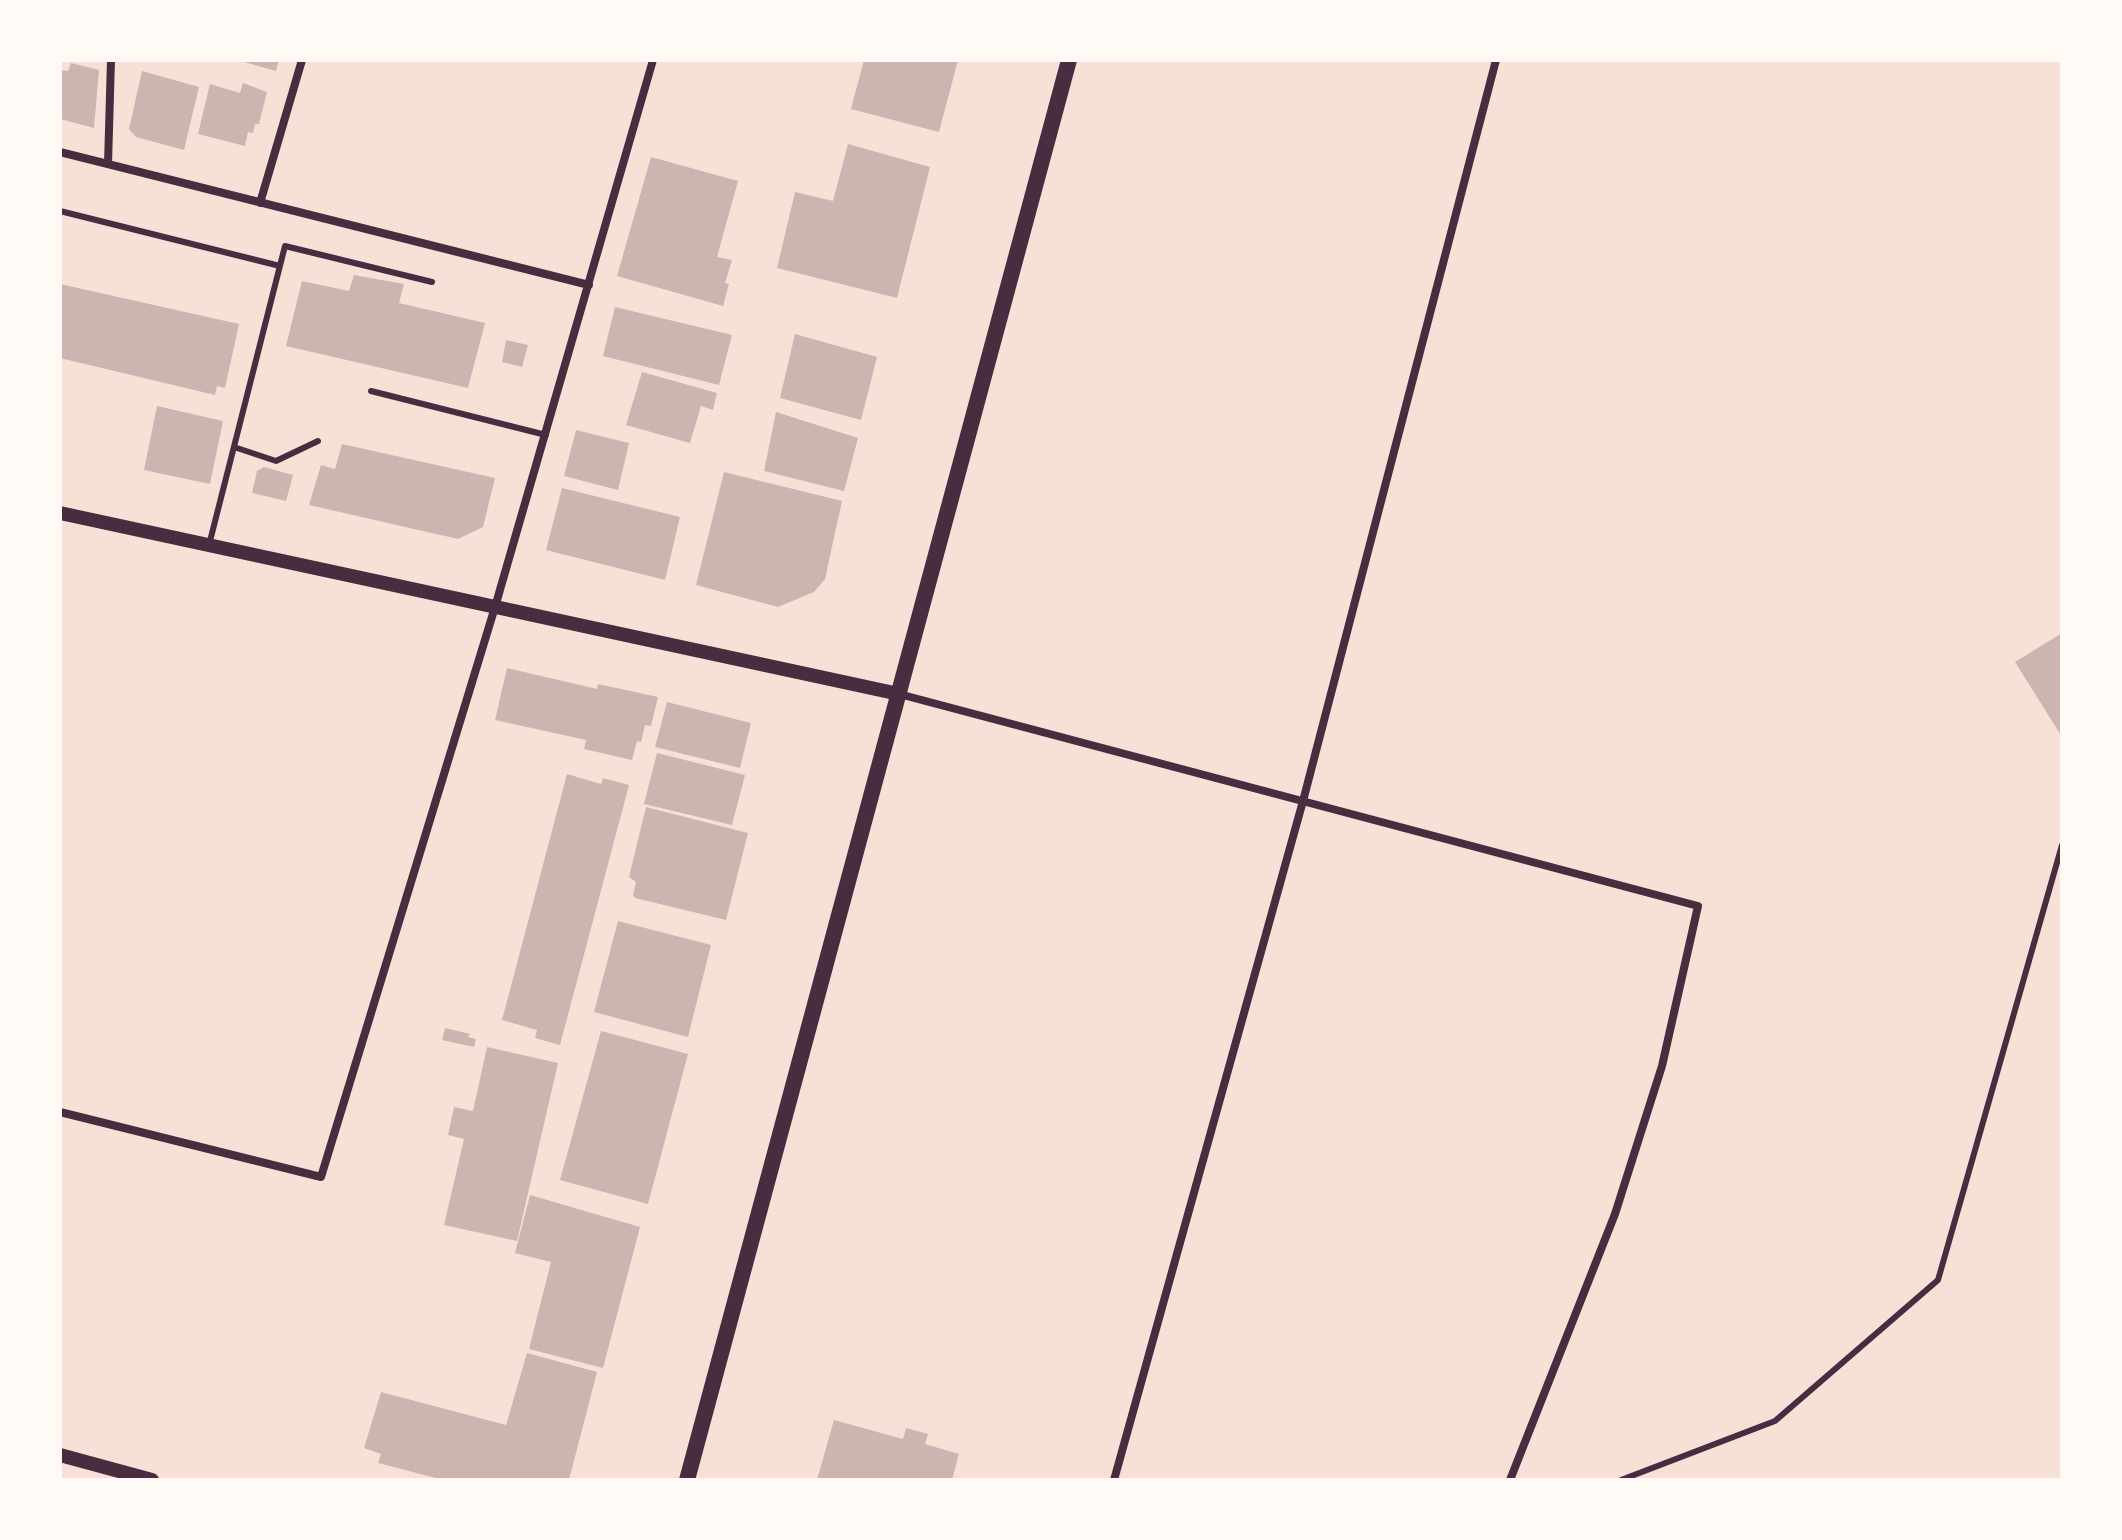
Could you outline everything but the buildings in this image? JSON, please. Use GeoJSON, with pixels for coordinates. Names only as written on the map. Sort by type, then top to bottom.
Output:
{"type":"FeatureCollection","features":[{"type":"Feature","properties":{"kind":"main road"},"geometry":{"type":"LineString","coordinates":[[687,1480],[1069,60]]}},
{"type":"Feature","properties":{"kind":"street"},"geometry":{"type":"LineString","coordinates":[[108,164],[111,60]]}},
{"type":"Feature","properties":{"kind":"street"},"geometry":{"type":"LineString","coordinates":[[260,203],[302,60]]}},
{"type":"Feature","properties":{"kind":"street"},"geometry":{"type":"LineString","coordinates":[[60,1112],[321,1177],[495,607],[653,60]]}},
{"type":"Feature","properties":{"kind":"street"},"geometry":{"type":"LineString","coordinates":[[1114,1480],[1303,801],[1496,60]]}},
{"type":"Feature","properties":{"kind":"street"},"geometry":{"type":"LineString","coordinates":[[60,152],[589,285]]}},
{"type":"Feature","properties":{"kind":"street"},"geometry":{"type":"LineString","coordinates":[[60,513],[899,694],[1698,906],[1662,1066],[1615,1214],[1510,1480]]}},
{"type":"Feature","properties":{"kind":"street"},"geometry":{"type":"LineString","coordinates":[[60,1455],[152,1480]]}},
{"type":"Feature","properties":{"kind":"lane"},"geometry":{"type":"LineString","coordinates":[[60,211],[280,266]]}},
{"type":"Feature","properties":{"kind":"lane"},"geometry":{"type":"LineString","coordinates":[[209,546],[285,246],[432,282]]}},
{"type":"Feature","properties":{"kind":"lane"},"geometry":{"type":"LineString","coordinates":[[371,391],[546,435]]}},
{"type":"Feature","properties":{"kind":"lane"},"geometry":{"type":"LineString","coordinates":[[234,447],[276,461],[318,441]]}},
{"type":"Feature","properties":{"kind":"lane"},"geometry":{"type":"LineString","coordinates":[[1621,1480],[1775,1421],[1938,1280],[2062,845]]}}]}
